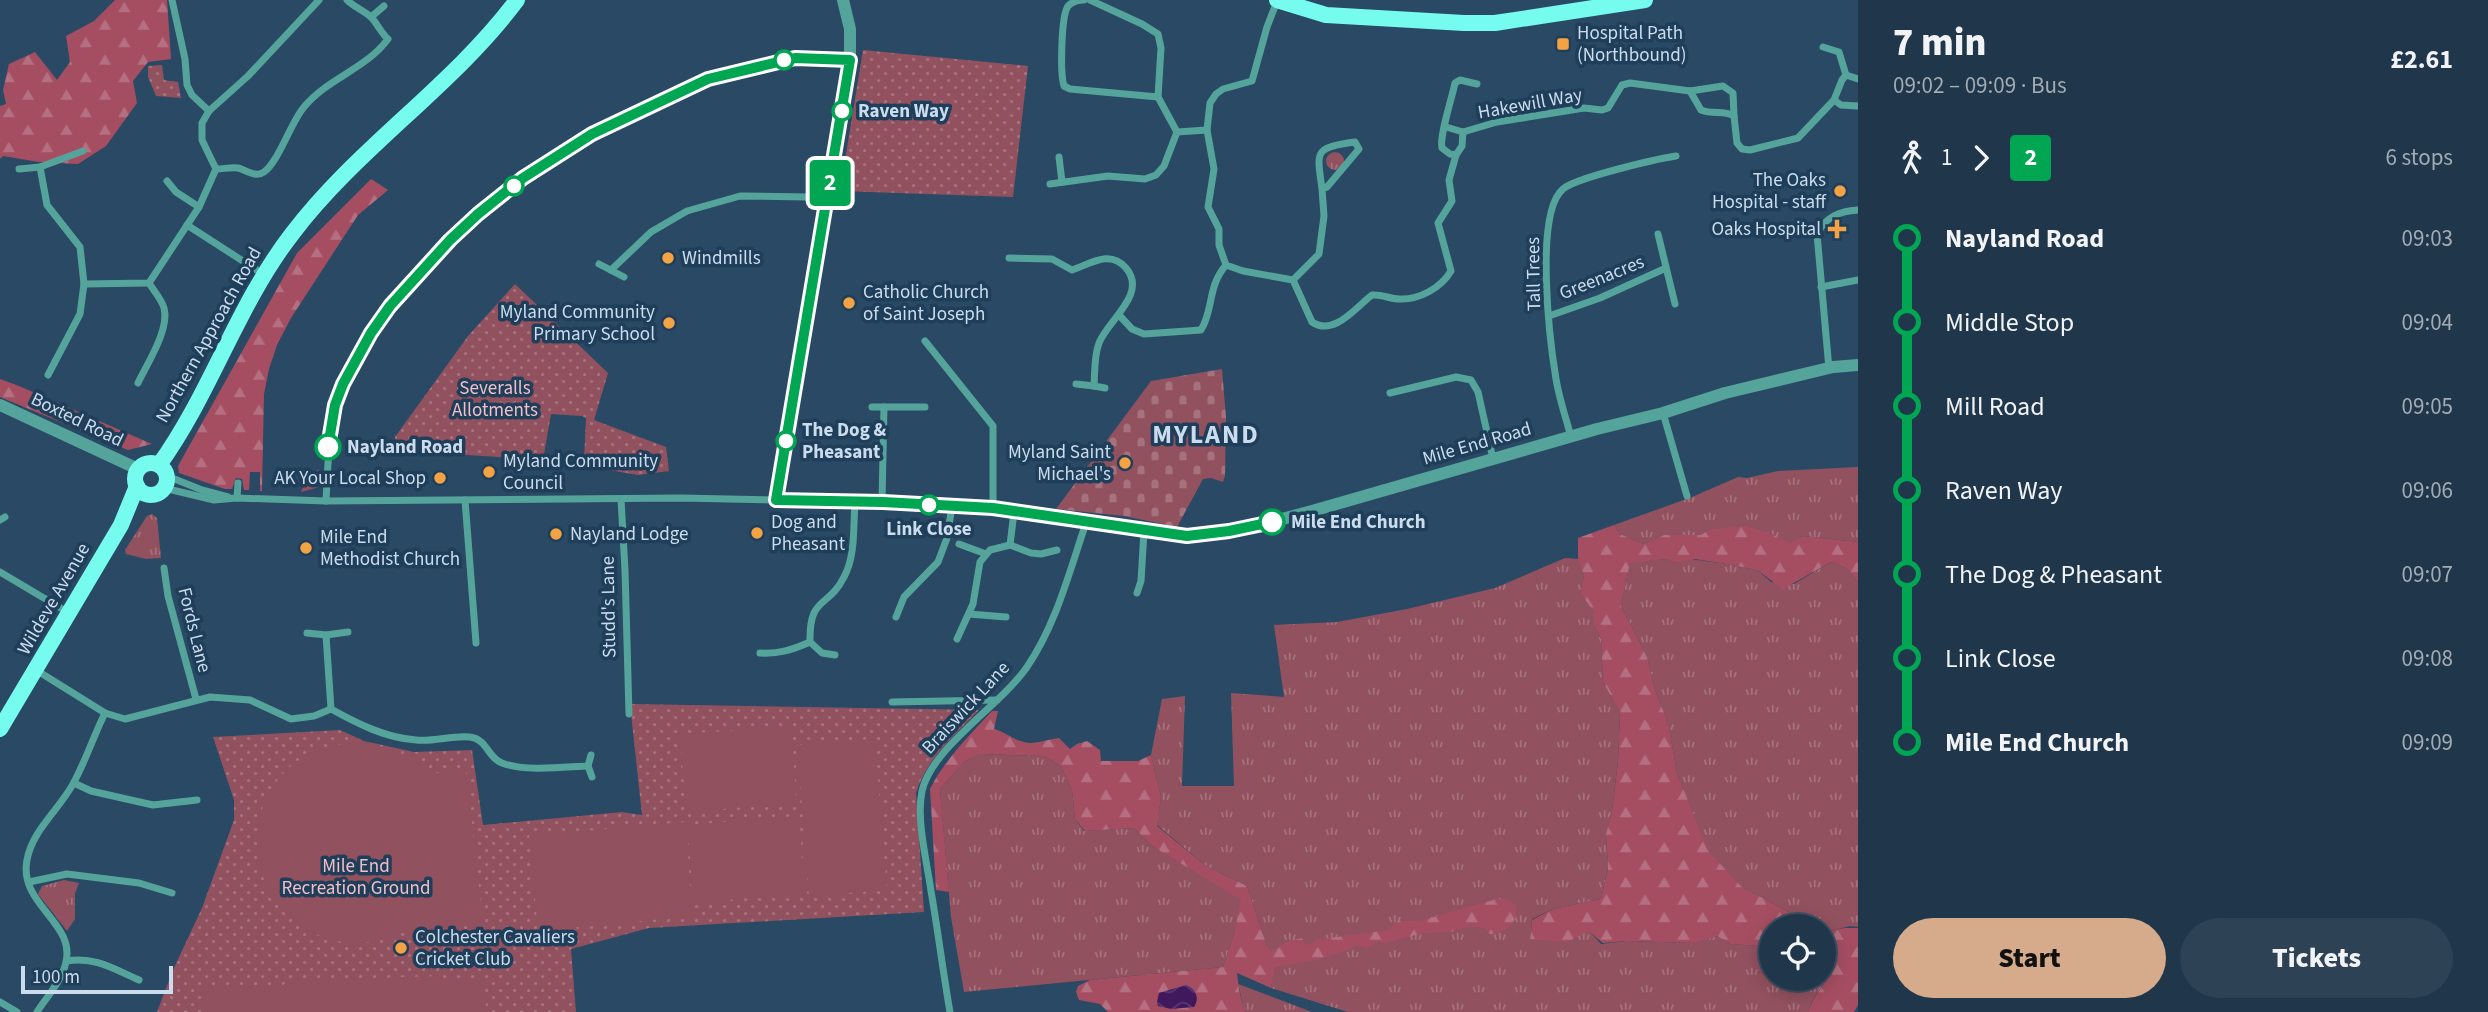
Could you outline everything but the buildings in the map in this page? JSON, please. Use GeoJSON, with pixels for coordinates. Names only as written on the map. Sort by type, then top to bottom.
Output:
{"type":"FeatureCollection","features":[{"type":"Feature","properties":{"kind":"main road","name":"Northern Approach Road"},"geometry":{"type":"LineString","coordinates":[[476,49],[504,0]]}},
{"type":"Feature","properties":{"kind":"main road","name":"Northern Approach Road"},"geometry":{"type":"LineString","coordinates":[[155,482],[262,274],[292,233],[327,191],[476,49],[517,0]]}},
{"type":"Feature","properties":{"kind":"main road"},"geometry":{"type":"LineString","coordinates":[[1277,0],[1326,15],[1495,23],[1645,0]]}},
{"type":"Feature","properties":{"kind":"main road"},"geometry":{"type":"LineString","coordinates":[[138,469],[135,478],[155,482]]}},
{"type":"Feature","properties":{"kind":"main road","name":"Wildeve Avenue"},"geometry":{"type":"LineString","coordinates":[[0,729],[121,525],[155,482]]}},
{"type":"Feature","properties":{"kind":"street"},"geometry":{"type":"LineString","coordinates":[[172,0],[185,59],[187,85],[192,95],[209,111]]}},
{"type":"Feature","properties":{"kind":"street"},"geometry":{"type":"LineString","coordinates":[[149,284],[199,207],[216,169],[202,140],[202,123],[209,111],[248,76],[320,0]]}},
{"type":"Feature","properties":{"kind":"street"},"geometry":{"type":"LineString","coordinates":[[216,169],[236,168],[258,175],[265,172],[309,101],[334,80],[377,54],[388,39],[371,17],[356,9],[347,0]]}},
{"type":"Feature","properties":{"kind":"street"},"geometry":{"type":"LineString","coordinates":[[776,500],[850,60],[850,29],[843,0]]}},
{"type":"Feature","properties":{"kind":"street"},"geometry":{"type":"LineString","coordinates":[[1084,0],[1068,6],[1065,14],[1062,58],[1064,86],[1070,89],[1158,97]]}},
{"type":"Feature","properties":{"kind":"street"},"geometry":{"type":"LineString","coordinates":[[1050,184],[1108,176],[1145,179],[1156,175],[1164,166],[1177,132],[1158,97],[1161,48],[1158,34],[1090,0]]}},
{"type":"Feature","properties":{"kind":"street"},"geometry":{"type":"LineString","coordinates":[[1226,265],[1219,246],[1219,229],[1208,206],[1214,163],[1207,130],[1210,103],[1223,89],[1252,81],[1277,0]]}},
{"type":"Feature","properties":{"kind":"street"},"geometry":{"type":"LineString","coordinates":[[371,17],[384,6]]}},
{"type":"Feature","properties":{"kind":"street"},"geometry":{"type":"LineString","coordinates":[[1823,47],[1839,52],[1846,75],[1858,79]]}},
{"type":"Feature","properties":{"kind":"street"},"geometry":{"type":"LineString","coordinates":[[326,501],[330,427],[335,405],[352,364],[390,306],[450,240],[478,214],[523,178],[592,134],[708,79],[795,58],[850,60]]}},
{"type":"Feature","properties":{"kind":"street","name":"Hakewill Way"},"geometry":{"type":"LineString","coordinates":[[1446,127],[1463,132],[1497,122],[1584,108],[1602,110],[1608,108],[1622,85],[1630,83],[1690,91],[1716,86],[1733,93],[1737,143],[1742,149],[1750,150],[1798,138],[1834,100],[1846,75]]}},
{"type":"Feature","properties":{"kind":"street","name":"Hakewill Way"},"geometry":{"type":"LineString","coordinates":[[1456,155],[1442,148],[1440,138],[1446,127],[1455,83],[1460,80],[1477,84]]}},
{"type":"Feature","properties":{"kind":"street"},"geometry":{"type":"LineString","coordinates":[[1690,91],[1701,110],[1722,111],[1734,116]]}},
{"type":"Feature","properties":{"kind":"street"},"geometry":{"type":"LineString","coordinates":[[1834,100],[1841,105],[1858,106]]}},
{"type":"Feature","properties":{"kind":"street"},"geometry":{"type":"LineString","coordinates":[[1177,132],[1207,130]]}},
{"type":"Feature","properties":{"kind":"street"},"geometry":{"type":"LineString","coordinates":[[1293,280],[1312,322],[1318,327],[1339,322],[1372,295],[1403,299],[1432,290],[1445,282],[1451,271],[1438,223],[1452,201],[1449,180],[1456,155],[1462,146],[1463,132]]}},
{"type":"Feature","properties":{"kind":"street"},"geometry":{"type":"LineString","coordinates":[[1293,280],[1319,254],[1324,216],[1318,156],[1331,145],[1355,142],[1359,149],[1322,189]]}},
{"type":"Feature","properties":{"kind":"street"},"geometry":{"type":"LineString","coordinates":[[19,169],[40,167],[83,151]]}},
{"type":"Feature","properties":{"kind":"street","name":"Tall Trees"},"geometry":{"type":"LineString","coordinates":[[1571,437],[1556,381],[1549,316],[1545,263],[1553,203],[1563,188],[1581,181],[1676,156]]}},
{"type":"Feature","properties":{"kind":"street"},"geometry":{"type":"LineString","coordinates":[[1059,157],[1062,182]]}},
{"type":"Feature","properties":{"kind":"street"},"geometry":{"type":"LineString","coordinates":[[40,167],[47,205],[80,247],[83,284],[80,314],[48,374]]}},
{"type":"Feature","properties":{"kind":"street"},"geometry":{"type":"LineString","coordinates":[[167,181],[176,192],[199,207]]}},
{"type":"Feature","properties":{"kind":"street"},"geometry":{"type":"LineString","coordinates":[[611,270],[651,232],[687,211],[740,196],[807,197],[827,201]]}},
{"type":"Feature","properties":{"kind":"street"},"geometry":{"type":"LineString","coordinates":[[1829,369],[1817,234],[1823,223],[1831,217],[1858,210]]}},
{"type":"Feature","properties":{"kind":"street"},"geometry":{"type":"LineString","coordinates":[[187,225],[262,274]]}},
{"type":"Feature","properties":{"kind":"street","name":"Greenacres"},"geometry":{"type":"LineString","coordinates":[[1658,234],[1675,304]]}},
{"type":"Feature","properties":{"kind":"street"},"geometry":{"type":"LineString","coordinates":[[1009,258],[1052,259],[1072,270],[1096,259],[1108,258],[1120,261],[1128,270],[1132,290],[1119,315],[1109,324],[1100,340],[1096,353],[1094,386]]}},
{"type":"Feature","properties":{"kind":"street"},"geometry":{"type":"LineString","coordinates":[[599,264],[624,277]]}},
{"type":"Feature","properties":{"kind":"street"},"geometry":{"type":"LineString","coordinates":[[1226,265],[1243,271],[1293,280]]}},
{"type":"Feature","properties":{"kind":"street"},"geometry":{"type":"LineString","coordinates":[[1119,315],[1132,329],[1144,334],[1201,330],[1205,324],[1217,275],[1226,265]]}},
{"type":"Feature","properties":{"kind":"street","name":"Greenacres"},"geometry":{"type":"LineString","coordinates":[[1549,316],[1600,298],[1666,268]]}},
{"type":"Feature","properties":{"kind":"street"},"geometry":{"type":"LineString","coordinates":[[1821,287],[1858,280]]}},
{"type":"Feature","properties":{"kind":"street"},"geometry":{"type":"LineString","coordinates":[[83,284],[149,284]]}},
{"type":"Feature","properties":{"kind":"street"},"geometry":{"type":"LineString","coordinates":[[138,383],[156,348],[163,326],[164,309],[149,284]]}},
{"type":"Feature","properties":{"kind":"street"},"geometry":{"type":"LineString","coordinates":[[925,341],[993,426],[993,508]]}},
{"type":"Feature","properties":{"kind":"street"},"geometry":{"type":"LineString","coordinates":[[53,346],[62,350]]}},
{"type":"Feature","properties":{"kind":"street","name":"Mile End Road"},"geometry":{"type":"LineString","coordinates":[[1087,520],[1187,536],[1256,526],[1663,413],[1725,393],[1858,365]]}},
{"type":"Feature","properties":{"kind":"street"},"geometry":{"type":"LineString","coordinates":[[1390,393],[1456,377],[1471,380],[1478,392],[1493,459]]}},
{"type":"Feature","properties":{"kind":"street"},"geometry":{"type":"LineString","coordinates":[[1076,384],[1105,388]]}},
{"type":"Feature","properties":{"kind":"street","name":"Boxted Road"},"geometry":{"type":"LineString","coordinates":[[0,405],[138,469]]}},
{"type":"Feature","properties":{"kind":"street"},"geometry":{"type":"LineString","coordinates":[[872,407],[925,407]]}},
{"type":"Feature","properties":{"kind":"street"},"geometry":{"type":"LineString","coordinates":[[883,502],[884,407]]}},
{"type":"Feature","properties":{"kind":"street"},"geometry":{"type":"LineString","coordinates":[[1663,413],[1687,496]]}},
{"type":"Feature","properties":{"kind":"street"},"geometry":{"type":"LineString","coordinates":[[155,482],[207,499],[883,502],[993,508],[1087,520]]}},
{"type":"Feature","properties":{"kind":"street"},"geometry":{"type":"LineString","coordinates":[[235,498],[238,483]]}},
{"type":"Feature","properties":{"kind":"street","name":"Studd's Lane"},"geometry":{"type":"LineString","coordinates":[[621,499],[629,714]]}},
{"type":"Feature","properties":{"kind":"street"},"geometry":{"type":"LineString","coordinates":[[465,500],[476,643]]}},
{"type":"Feature","properties":{"kind":"street"},"geometry":{"type":"LineString","coordinates":[[835,654],[822,653],[810,642],[810,625],[814,610],[838,588],[852,557],[855,502]]}},
{"type":"Feature","properties":{"kind":"street"},"geometry":{"type":"LineString","coordinates":[[896,617],[904,597],[938,562],[947,538],[952,506]]}},
{"type":"Feature","properties":{"kind":"street"},"geometry":{"type":"LineString","coordinates":[[1010,545],[1013,512]]}},
{"type":"Feature","properties":{"kind":"street","name":"Braiswick Lane"},"geometry":{"type":"LineString","coordinates":[[950,1012],[924,844],[922,792],[930,770],[1026,667],[1043,639],[1076,559],[1087,520]]}},
{"type":"Feature","properties":{"kind":"street"},"geometry":{"type":"LineString","coordinates":[[1138,593],[1142,581],[1144,531]]}},
{"type":"Feature","properties":{"kind":"street"},"geometry":{"type":"LineString","coordinates":[[959,544],[986,554]]}},
{"type":"Feature","properties":{"kind":"street"},"geometry":{"type":"LineString","coordinates":[[957,639],[969,614],[977,588],[980,562],[986,554],[1003,545],[1041,554],[1057,550]]}},
{"type":"Feature","properties":{"kind":"street","name":"Fords Lane"},"geometry":{"type":"LineString","coordinates":[[164,568],[168,596],[196,699]]}},
{"type":"Feature","properties":{"kind":"street"},"geometry":{"type":"LineString","coordinates":[[0,572],[69,613]]}},
{"type":"Feature","properties":{"kind":"street"},"geometry":{"type":"LineString","coordinates":[[969,614],[1006,617]]}},
{"type":"Feature","properties":{"kind":"street"},"geometry":{"type":"LineString","coordinates":[[307,633],[326,635],[348,632]]}},
{"type":"Feature","properties":{"kind":"street"},"geometry":{"type":"LineString","coordinates":[[326,635],[331,709]]}},
{"type":"Feature","properties":{"kind":"street"},"geometry":{"type":"LineString","coordinates":[[760,653],[790,651],[810,642]]}},
{"type":"Feature","properties":{"kind":"street"},"geometry":{"type":"LineString","coordinates":[[36,670],[105,713],[125,719],[196,699],[210,697],[250,700],[291,719],[314,716],[331,709],[372,730],[417,740],[469,737],[481,740],[499,762],[509,765],[547,768],[588,766]]}},
{"type":"Feature","properties":{"kind":"street"},"geometry":{"type":"LineString","coordinates":[[891,702],[997,700]]}},
{"type":"Feature","properties":{"kind":"street"},"geometry":{"type":"LineString","coordinates":[[37,1012],[60,978],[66,961],[63,933],[34,900],[26,870],[30,849],[74,783],[105,713]]}},
{"type":"Feature","properties":{"kind":"street"},"geometry":{"type":"LineString","coordinates":[[591,755],[588,766],[592,777]]}},
{"type":"Feature","properties":{"kind":"street"},"geometry":{"type":"LineString","coordinates":[[74,783],[91,791],[153,805],[197,800]]}},
{"type":"Feature","properties":{"kind":"street"},"geometry":{"type":"LineString","coordinates":[[29,882],[67,874],[139,883],[172,893]]}},
{"type":"Feature","properties":{"kind":"street"},"geometry":{"type":"LineString","coordinates":[[66,961],[82,958],[96,961],[139,980]]}},
{"type":"Feature","properties":{"kind":"street"},"geometry":{"type":"LineString","coordinates":[[1,1004],[17,1012]]}},
{"type":"Feature","properties":{"kind":"green space"},"geometry":{"type":"Polygon","coordinates":[[[115,0],[167,0],[171,59],[148,62],[133,81],[137,103],[106,146],[78,164],[39,162],[3,156],[0,159],[0,106],[6,104],[3,90],[9,64],[35,52],[57,80],[70,62],[66,36],[94,21],[115,0]]]}},
{"type":"Feature","properties":{"kind":"green space"},"geometry":{"type":"Polygon","coordinates":[[[863,50],[1028,66],[1013,197],[840,191],[863,50]]]}},
{"type":"Feature","properties":{"kind":"green space"},"geometry":{"type":"Polygon","coordinates":[[[162,65],[164,80],[178,82],[181,98],[156,96],[148,77],[148,66],[162,65]]]}},
{"type":"Feature","properties":{"kind":"green space"},"geometry":{"type":"Polygon","coordinates":[[[1335,152],[1341,155],[1344,161],[1341,167],[1335,170],[1329,167],[1326,161],[1329,155],[1335,152]]]}},
{"type":"Feature","properties":{"kind":"green space"},"geometry":{"type":"Polygon","coordinates":[[[371,179],[388,190],[358,215],[291,318],[277,345],[264,394],[262,491],[260,472],[250,472],[249,490],[244,490],[242,479],[236,478],[232,489],[225,489],[179,473],[178,466],[297,253],[371,179]]]}},
{"type":"Feature","properties":{"kind":"green space","name":"Severalls Allotments"},"geometry":{"type":"Polygon","coordinates":[[[515,284],[608,373],[594,420],[666,447],[669,471],[638,475],[586,466],[586,418],[582,416],[551,414],[543,460],[436,453],[396,446],[395,437],[468,336],[515,284]]]}},
{"type":"Feature","properties":{"kind":"green space"},"geometry":{"type":"Polygon","coordinates":[[[1222,369],[1226,417],[1225,476],[1223,482],[1211,478],[1203,479],[1177,527],[1124,516],[1056,509],[1151,381],[1222,369]]]}},
{"type":"Feature","properties":{"kind":"green space"},"geometry":{"type":"Polygon","coordinates":[[[0,379],[152,444],[128,450],[0,397],[0,379]]]}},
{"type":"Feature","properties":{"kind":"green space"},"geometry":{"type":"Polygon","coordinates":[[[1858,467],[1858,542],[1803,536],[1790,544],[1770,533],[1708,530],[1701,535],[1664,535],[1644,544],[1620,534],[1614,525],[1738,477],[1747,478],[1778,471],[1858,467]]]}},
{"type":"Feature","properties":{"kind":"green space"},"geometry":{"type":"Polygon","coordinates":[[[319,469],[316,488],[301,492],[306,479],[319,469]]]}},
{"type":"Feature","properties":{"kind":"green space"},"geometry":{"type":"Polygon","coordinates":[[[152,514],[157,518],[161,558],[146,559],[126,554],[125,550],[147,516],[152,514]]]}},
{"type":"Feature","properties":{"kind":"green space"},"geometry":{"type":"Polygon","coordinates":[[[1614,525],[1620,534],[1644,544],[1664,535],[1701,535],[1708,530],[1745,526],[1770,533],[1790,543],[1803,536],[1858,542],[1858,582],[1846,568],[1831,562],[1783,589],[1757,570],[1727,564],[1695,559],[1676,563],[1666,559],[1630,563],[1621,606],[1647,657],[1655,690],[1668,722],[1677,773],[1709,852],[1742,887],[1793,914],[1759,914],[1759,946],[1731,944],[1717,936],[1695,943],[1603,943],[1588,931],[1568,942],[1530,939],[1532,920],[1553,909],[1601,899],[1608,868],[1606,834],[1612,811],[1618,762],[1620,713],[1603,682],[1601,639],[1594,625],[1594,612],[1580,593],[1584,575],[1578,558],[1578,538],[1614,525]]]}},
{"type":"Feature","properties":{"kind":"green space"},"geometry":{"type":"Polygon","coordinates":[[[1565,558],[1580,559],[1584,575],[1580,593],[1594,612],[1594,625],[1601,639],[1603,682],[1620,713],[1618,761],[1606,835],[1608,867],[1601,899],[1553,909],[1532,919],[1530,938],[1588,930],[1601,944],[1627,941],[1694,943],[1717,936],[1731,944],[1759,946],[1759,991],[1819,991],[1808,1012],[1348,1012],[1271,988],[1275,960],[1266,943],[1247,886],[1206,866],[1157,825],[1161,797],[1151,755],[1162,699],[1185,696],[1182,786],[1234,786],[1231,693],[1284,697],[1274,625],[1337,622],[1495,588],[1565,558]]]}},
{"type":"Feature","properties":{"kind":"green space"},"geometry":{"type":"Polygon","coordinates":[[[1666,559],[1676,563],[1690,559],[1757,570],[1771,582],[1794,584],[1831,562],[1846,568],[1858,582],[1858,927],[1836,930],[1836,914],[1793,914],[1742,887],[1709,853],[1677,773],[1668,722],[1655,690],[1647,657],[1621,606],[1630,562],[1666,559]]]}},
{"type":"Feature","properties":{"kind":"green space","name":"Mile End Recreation Ground"},"geometry":{"type":"Polygon","coordinates":[[[630,704],[979,710],[934,758],[916,793],[924,912],[649,928],[571,949],[576,1012],[157,1012],[202,908],[234,820],[234,800],[213,737],[340,730],[364,741],[414,752],[472,750],[483,825],[622,812],[642,815],[630,704]]]}},
{"type":"Feature","properties":{"kind":"green space"},"geometry":{"type":"Polygon","coordinates":[[[992,711],[998,711],[994,729],[1026,743],[1059,738],[1070,749],[1087,741],[1100,750],[1101,761],[1138,761],[1151,755],[1161,797],[1157,826],[1206,866],[1247,886],[1271,952],[1289,941],[1302,938],[1305,944],[1311,945],[1316,940],[1388,930],[1398,921],[1420,921],[1497,899],[1515,904],[1517,915],[1507,929],[1500,932],[1490,934],[1485,928],[1470,926],[1451,932],[1423,933],[1384,943],[1380,941],[1367,948],[1356,945],[1327,957],[1275,967],[1271,988],[1237,973],[1245,1012],[1108,1012],[1100,1004],[1079,1000],[1076,992],[1078,986],[1090,980],[1223,967],[1241,900],[1152,846],[1134,828],[1085,831],[1075,819],[1072,790],[1061,766],[1044,756],[980,754],[964,762],[940,789],[949,892],[936,890],[930,789],[950,757],[992,711]]]}},
{"type":"Feature","properties":{"kind":"green space"},"geometry":{"type":"Polygon","coordinates":[[[792,727],[796,803],[686,812],[680,734],[792,727]]]}},
{"type":"Feature","properties":{"kind":"green space"},"geometry":{"type":"Polygon","coordinates":[[[875,739],[887,890],[809,896],[797,745],[875,739]]]}},
{"type":"Feature","properties":{"kind":"green space"},"geometry":{"type":"Polygon","coordinates":[[[351,742],[393,750],[412,760],[428,774],[466,770],[483,922],[418,929],[377,941],[347,943],[326,938],[300,926],[280,907],[266,884],[258,859],[257,832],[263,806],[276,782],[296,762],[316,751],[351,742]]]}},
{"type":"Feature","properties":{"kind":"green space"},"geometry":{"type":"Polygon","coordinates":[[[980,754],[1044,756],[1061,766],[1072,790],[1075,819],[1084,831],[1134,828],[1152,846],[1242,900],[1223,967],[964,992],[951,917],[940,789],[964,762],[980,754]]]}},
{"type":"Feature","properties":{"kind":"green space"},"geometry":{"type":"Polygon","coordinates":[[[799,816],[805,893],[694,903],[687,825],[799,816]]]}},
{"type":"Feature","properties":{"kind":"green space"},"geometry":{"type":"Polygon","coordinates":[[[685,822],[693,916],[538,931],[529,836],[685,822]]]}},
{"type":"Feature","properties":{"kind":"green space"},"geometry":{"type":"Polygon","coordinates":[[[64,880],[79,883],[75,893],[75,919],[67,931],[38,894],[42,886],[64,880]]]}},
{"type":"Feature","properties":{"kind":"green space"},"geometry":{"type":"Polygon","coordinates":[[[1858,928],[1858,1005],[1854,1012],[1808,1012],[1819,991],[1836,991],[1836,930],[1858,928]]]}},
{"type":"Feature","properties":{"kind":"green space"},"geometry":{"type":"Polygon","coordinates":[[[439,976],[444,982],[485,980],[486,1012],[204,1012],[203,989],[283,985],[288,981],[439,976]]]}},
{"type":"Feature","properties":{"kind":"green space"},"geometry":{"type":"Polygon","coordinates":[[[1238,984],[1312,1012],[1245,1012],[1238,984]]]}},
{"type":"Feature","properties":{"kind":"water"},"geometry":{"type":"Polygon","coordinates":[[[1186,985],[1196,994],[1194,1007],[1171,1009],[1158,1006],[1159,993],[1186,985]]]}},
{"type":"Feature","properties":{"kind":"bus line","name":"2"},"geometry":{"type":"LineString","coordinates":[[328,447],[335,405],[343,384],[352,364],[390,306],[450,240],[523,178],[592,134],[708,79],[795,58],[850,60],[776,500],[993,508],[1187,536],[1272,522]]}},
{"type":"Feature","properties":{"kind":"place","name":"Hospital Path (Northbound)"},"geometry":{"type":"Point","coordinates":[1563,44]}},
{"type":"Feature","properties":{"kind":"place","name":"Raven Way"},"geometry":{"type":"Point","coordinates":[842,111]}},
{"type":"Feature","properties":{"kind":"place","name":"The Oaks Hospital - staff"},"geometry":{"type":"Point","coordinates":[1840,191]}},
{"type":"Feature","properties":{"kind":"place","name":"Oaks Hospital"},"geometry":{"type":"Point","coordinates":[1837,229]}},
{"type":"Feature","properties":{"kind":"place","name":"Windmills"},"geometry":{"type":"Point","coordinates":[668,258]}},
{"type":"Feature","properties":{"kind":"place","name":"Catholic Church of Saint Joseph"},"geometry":{"type":"Point","coordinates":[849,303]}},
{"type":"Feature","properties":{"kind":"place","name":"Myland Community Primary School"},"geometry":{"type":"Point","coordinates":[669,323]}},
{"type":"Feature","properties":{"kind":"place","name":"The Dog & Pheasant"},"geometry":{"type":"Point","coordinates":[786,441]}},
{"type":"Feature","properties":{"kind":"place","name":"Nayland Road"},"geometry":{"type":"Point","coordinates":[328,447]}},
{"type":"Feature","properties":{"kind":"place","name":"Myland Saint Michael's"},"geometry":{"type":"Point","coordinates":[1125,463]}},
{"type":"Feature","properties":{"kind":"place","name":"Myland Community Council"},"geometry":{"type":"Point","coordinates":[489,472]}},
{"type":"Feature","properties":{"kind":"place","name":"AK Your Local Shop"},"geometry":{"type":"Point","coordinates":[440,478]}},
{"type":"Feature","properties":{"kind":"place","name":"Link Close"},"geometry":{"type":"Point","coordinates":[929,505]}},
{"type":"Feature","properties":{"kind":"place","name":"Mile End Church"},"geometry":{"type":"Point","coordinates":[1272,522]}},
{"type":"Feature","properties":{"kind":"place","name":"Dog and Pheasant"},"geometry":{"type":"Point","coordinates":[757,533]}},
{"type":"Feature","properties":{"kind":"place","name":"Nayland Lodge"},"geometry":{"type":"Point","coordinates":[556,534]}},
{"type":"Feature","properties":{"kind":"place","name":"Mile End Methodist Church"},"geometry":{"type":"Point","coordinates":[306,548]}},
{"type":"Feature","properties":{"kind":"place","name":"Colchester Cavaliers Cricket Club"},"geometry":{"type":"Point","coordinates":[401,948]}},
{"type":"Feature","properties":{"kind":"district","name":"MYLAND"},"geometry":{"type":"Point","coordinates":[1206,434]}}]}
